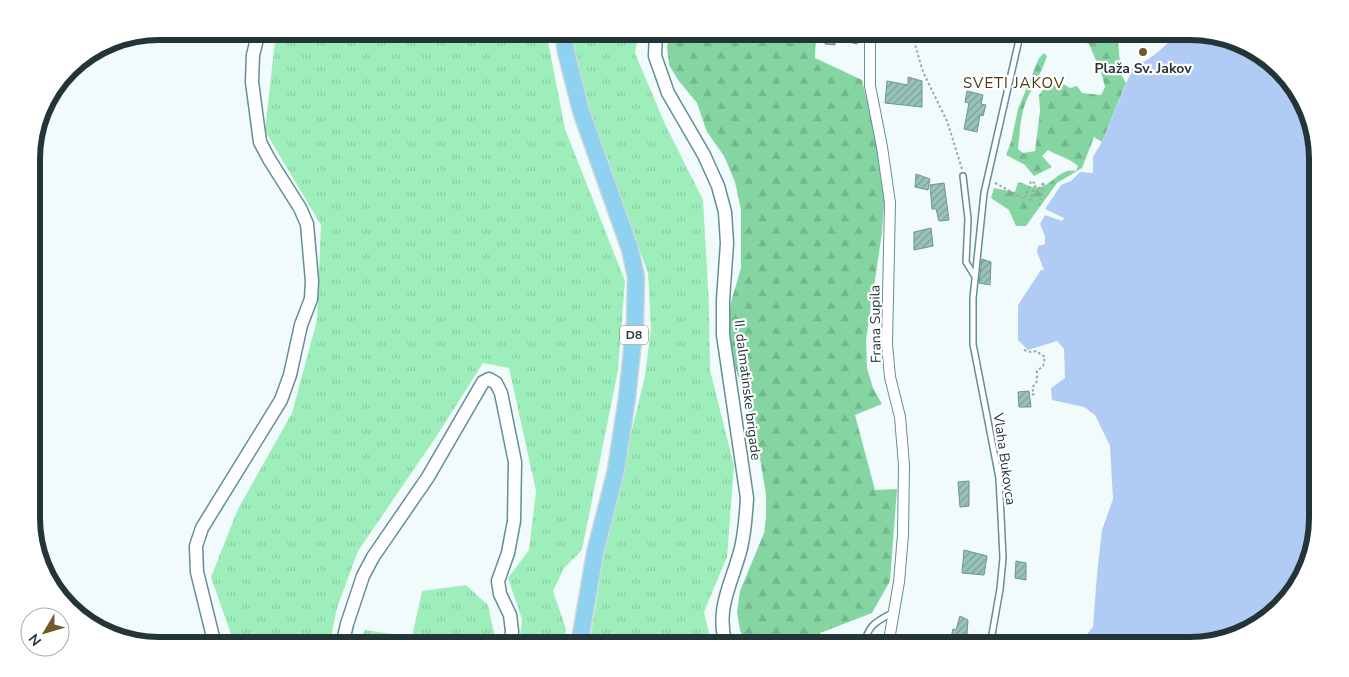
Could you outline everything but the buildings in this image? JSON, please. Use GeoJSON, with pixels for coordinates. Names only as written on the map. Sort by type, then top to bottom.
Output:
{"type":"FeatureCollection","features":[{"type":"Feature","properties":{"kind":"main road","name":"D8"},"geometry":{"type":"LineString","coordinates":[[564,40],[581,110],[630,249],[636,277],[635,322],[625,416],[616,470],[595,553],[581,637]]}},
{"type":"Feature","properties":{"kind":"street"},"geometry":{"type":"LineString","coordinates":[[213,637],[198,572],[196,546],[202,528],[281,400],[290,375],[301,325],[311,299],[312,281],[307,224],[300,208],[260,142],[252,82],[253,54],[257,40]]}},
{"type":"Feature","properties":{"kind":"street","name":"II. dalmatinske brigade"},"geometry":{"type":"LineString","coordinates":[[656,40],[655,56],[668,93],[704,155],[718,186],[725,212],[727,243],[723,300],[724,335],[747,498],[746,525],[741,549],[722,614],[725,637]]}},
{"type":"Feature","properties":{"kind":"street","name":"Frana Supila"},"geometry":{"type":"LineString","coordinates":[[870,40],[870,86],[882,147],[890,203],[887,344],[890,377],[900,417],[904,465],[903,535],[899,582],[889,637]]}},
{"type":"Feature","properties":{"kind":"street"},"geometry":{"type":"LineString","coordinates":[[344,637],[363,576],[373,557],[428,477],[483,382],[489,379],[496,382],[501,393],[515,462],[514,521],[508,553],[498,581],[500,594],[510,615],[511,637]]}},
{"type":"Feature","properties":{"kind":"lane","name":"Vlaha Bukovca"},"geometry":{"type":"LineString","coordinates":[[992,637],[1003,558],[1001,516],[999,478],[973,344],[974,276],[984,193],[1019,40]]}},
{"type":"Feature","properties":{"kind":"lane","name":"Vlaha Bukovca"},"geometry":{"type":"LineString","coordinates":[[963,176],[968,219],[966,262],[974,276]]}},
{"type":"Feature","properties":{"kind":"lane"},"geometry":{"type":"LineString","coordinates":[[867,637],[874,622],[893,612]]}},
{"type":"Feature","properties":{"kind":"path"},"geometry":{"type":"LineString","coordinates":[[914,40],[923,72],[947,121],[963,176]]}},
{"type":"Feature","properties":{"kind":"path"},"geometry":{"type":"LineString","coordinates":[[990,180],[1025,199],[1031,181],[1036,184],[1030,200],[1044,182],[1039,206]]}},
{"type":"Feature","properties":{"kind":"path"},"geometry":{"type":"LineString","coordinates":[[1024,350],[1036,351],[1045,357],[1043,366],[1037,371],[1037,381],[1032,388],[1034,394],[1029,396]]}},
{"type":"Feature","properties":{"kind":"green space"},"geometry":{"type":"Polygon","coordinates":[[[275,40],[548,40],[565,129],[625,281],[618,370],[582,550],[564,568],[553,591],[566,629],[565,637],[520,637],[522,619],[508,578],[529,550],[536,491],[509,368],[483,363],[436,437],[358,551],[337,608],[331,637],[232,637],[211,577],[238,509],[292,413],[317,320],[321,225],[265,131],[275,40]]]}},
{"type":"Feature","properties":{"kind":"green space"},"geometry":{"type":"Polygon","coordinates":[[[574,40],[637,40],[635,53],[664,122],[703,200],[709,304],[710,370],[734,466],[727,557],[704,612],[710,637],[590,637],[609,524],[645,376],[651,328],[648,273],[592,119],[574,58],[574,40]]]}},
{"type":"Feature","properties":{"kind":"green space"},"geometry":{"type":"Polygon","coordinates":[[[669,40],[816,40],[815,58],[862,80],[877,141],[885,186],[882,233],[866,340],[867,368],[873,388],[882,404],[855,415],[875,490],[897,489],[890,581],[872,613],[820,633],[820,637],[742,637],[740,630],[737,612],[740,591],[764,533],[766,518],[766,494],[758,447],[727,337],[731,302],[741,268],[741,210],[735,182],[724,156],[707,132],[697,103],[678,80],[669,65],[667,47],[669,40]]]}},
{"type":"Feature","properties":{"kind":"green space"},"geometry":{"type":"Polygon","coordinates":[[[1077,40],[1118,40],[1121,74],[1126,83],[1102,142],[1094,137],[1082,168],[1057,183],[1026,226],[1016,226],[1009,210],[991,198],[994,188],[1015,192],[1018,182],[1031,187],[1045,186],[1064,172],[1076,171],[1078,166],[1048,150],[1042,156],[1052,167],[1034,176],[1025,165],[1006,155],[1011,142],[1018,109],[1039,58],[1044,53],[1047,56],[1023,111],[1018,149],[1023,153],[1035,151],[1040,111],[1039,95],[1056,75],[1060,82],[1070,88],[1077,86],[1082,93],[1101,95],[1105,87],[1089,44],[1077,40]]]}},
{"type":"Feature","properties":{"kind":"green space"},"geometry":{"type":"Polygon","coordinates":[[[466,585],[488,605],[495,637],[412,637],[422,591],[466,585]]]}},
{"type":"Feature","properties":{"kind":"green space"},"geometry":{"type":"Polygon","coordinates":[[[365,630],[412,637],[362,637],[365,630]]]}},
{"type":"Feature","properties":{"kind":"water"},"geometry":{"type":"Polygon","coordinates":[[[1171,40],[1190,40],[1213,42],[1228,46],[1256,60],[1289,93],[1303,121],[1307,136],[1309,159],[1309,525],[1307,541],[1303,556],[1289,584],[1268,607],[1242,625],[1213,635],[1197,637],[1085,637],[1093,627],[1102,530],[1113,499],[1110,446],[1095,415],[1084,407],[1052,400],[1051,388],[1065,378],[1064,349],[1057,341],[1028,350],[1018,340],[1018,305],[1041,270],[1044,270],[1037,252],[1038,246],[1045,244],[1045,236],[1040,224],[1045,215],[1062,221],[1064,218],[1045,209],[1061,185],[1071,181],[1080,172],[1093,173],[1093,157],[1102,142],[1133,67],[1158,52],[1171,40]]]}},
{"type":"Feature","properties":{"kind":"place","name":"Plaža Sv. Jakov"},"geometry":{"type":"Point","coordinates":[1143,52]}},
{"type":"Feature","properties":{"kind":"district","name":"SVETI JAKOV"},"geometry":{"type":"Point","coordinates":[1014,83]}}]}
